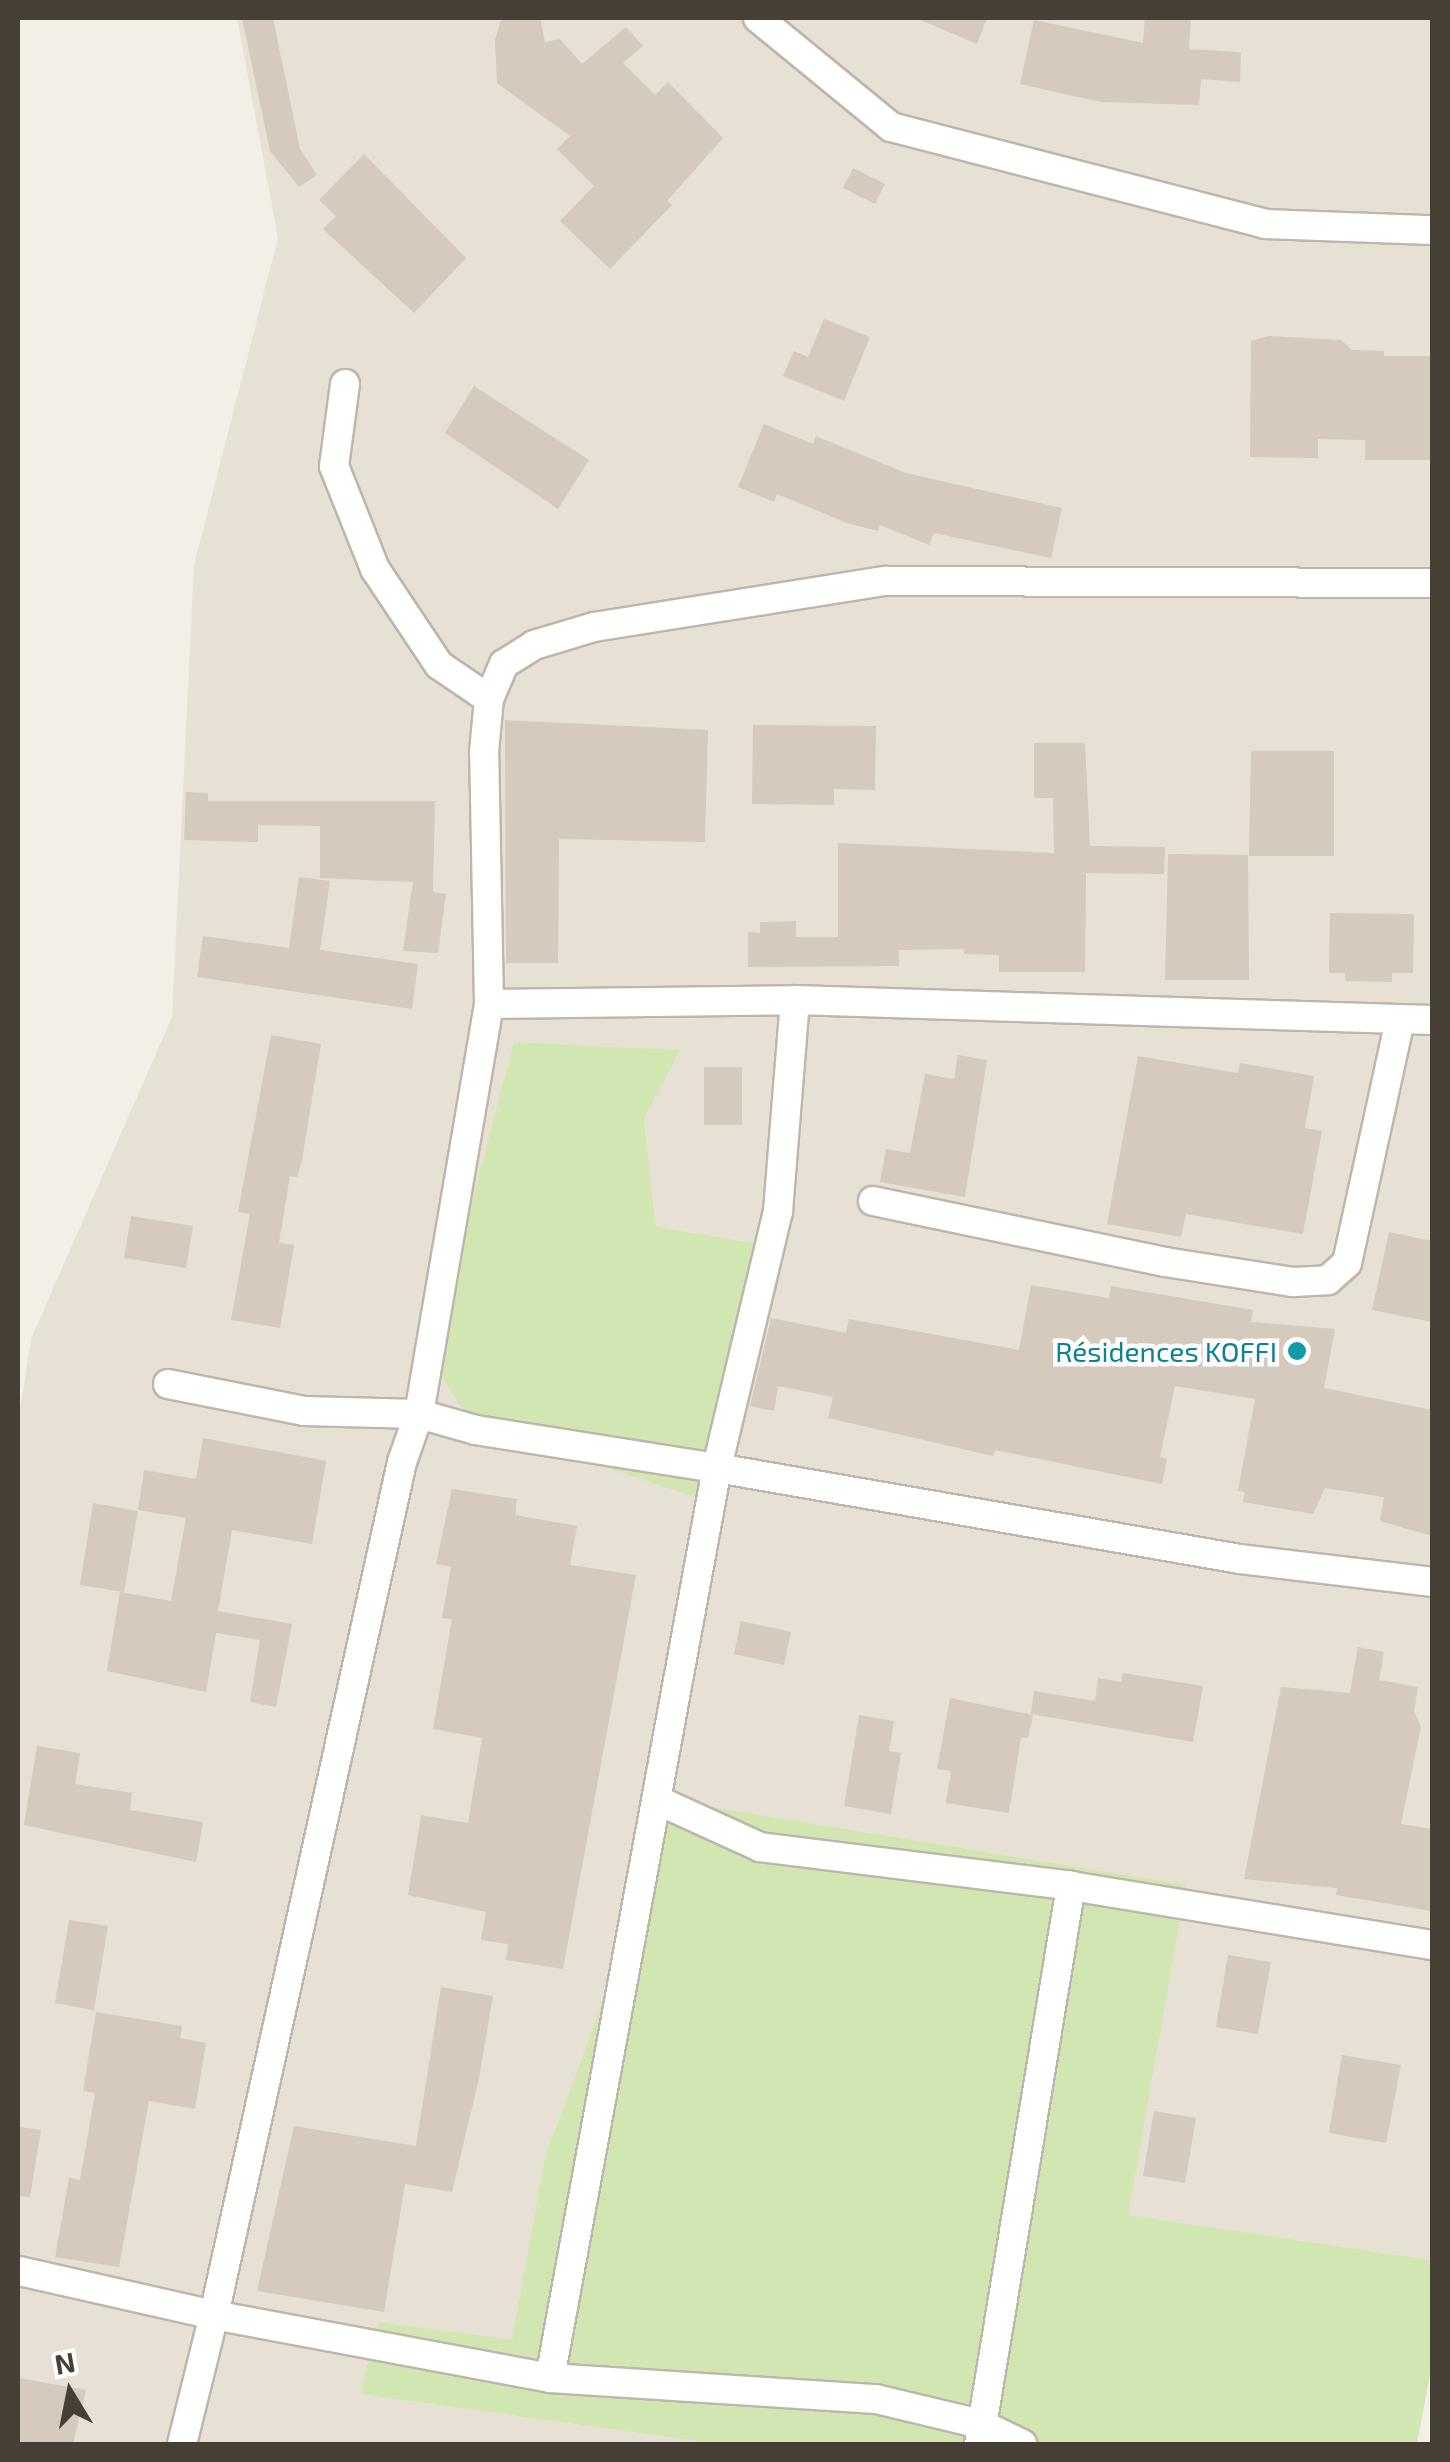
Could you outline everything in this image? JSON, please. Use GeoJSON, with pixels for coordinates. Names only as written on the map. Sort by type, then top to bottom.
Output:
{"type":"FeatureCollection","features":[{"type":"Feature","properties":{"kind":"street"},"geometry":{"type":"LineString","coordinates":[[758,18],[891,127],[1266,224],[1432,230]]}},
{"type":"Feature","properties":{"kind":"street"},"geometry":{"type":"LineString","coordinates":[[345,384],[334,466],[375,569],[439,665],[489,699]]}},
{"type":"Feature","properties":{"kind":"street"},"geometry":{"type":"LineString","coordinates":[[182,2444],[214,2316],[402,1462],[420,1414],[489,1004],[484,752],[489,699],[504,664],[534,645],[594,626],[886,581],[1432,583]]}},
{"type":"Feature","properties":{"kind":"street"},"geometry":{"type":"LineString","coordinates":[[489,1004],[796,1000],[1432,1020]]}},
{"type":"Feature","properties":{"kind":"street"},"geometry":{"type":"LineString","coordinates":[[550,2378],[717,1468],[778,1212],[796,1000]]}},
{"type":"Feature","properties":{"kind":"street"},"geometry":{"type":"LineString","coordinates":[[874,1201],[1165,1262],[1293,1282],[1328,1280],[1347,1263],[1400,1020]]}},
{"type":"Feature","properties":{"kind":"street"},"geometry":{"type":"LineString","coordinates":[[168,1384],[304,1410],[420,1414],[476,1430],[1240,1559],[1432,1582]]}},
{"type":"Feature","properties":{"kind":"street"},"geometry":{"type":"LineString","coordinates":[[657,1800],[760,1847],[1071,1886],[1432,1944]]}},
{"type":"Feature","properties":{"kind":"street"},"geometry":{"type":"LineString","coordinates":[[980,2434],[1071,1886]]}},
{"type":"Feature","properties":{"kind":"street"},"geometry":{"type":"LineString","coordinates":[[19,2271],[214,2316],[550,2378],[876,2399],[1022,2444]]}},
{"type":"Feature","properties":{"kind":"shaded area"},"geometry":{"type":"Polygon","coordinates":[[[237,18],[1432,18],[1432,2260],[1127,2215],[628,1933],[545,2157],[512,2341],[380,2322],[360,2394],[718,2444],[18,2444],[18,1424],[31,1339],[172,1017],[194,565],[278,238],[237,18]],[[514,1042],[656,1227],[644,1119],[679,1050],[514,1042]]]}},
{"type":"Feature","properties":{"kind":"green space"},"geometry":{"type":"Polygon","coordinates":[[[514,1042],[680,1050],[644,1119],[656,1227],[759,1244],[710,1502],[471,1422],[431,1360],[514,1042]]]}},
{"type":"Feature","properties":{"kind":"green space"},"geometry":{"type":"Polygon","coordinates":[[[655,1798],[1186,1885],[1128,2215],[1432,2260],[1432,2363],[1417,2444],[718,2444],[360,2394],[379,2322],[512,2340],[545,2157],[628,1933],[655,1798]]]}},
{"type":"Feature","properties":{"kind":"building"},"geometry":{"type":"Polygon","coordinates":[[[242,18],[273,18],[300,149],[317,175],[299,187],[270,151],[242,18]]]}},
{"type":"Feature","properties":{"kind":"building"},"geometry":{"type":"Polygon","coordinates":[[[540,18],[545,42],[560,39],[582,64],[626,27],[643,46],[623,63],[655,95],[668,82],[723,138],[667,201],[672,205],[610,269],[560,221],[594,186],[557,149],[570,136],[497,83],[495,40],[501,20],[540,18]]]}},
{"type":"Feature","properties":{"kind":"building"},"geometry":{"type":"Polygon","coordinates":[[[916,18],[987,18],[977,44],[916,18]]]}},
{"type":"Feature","properties":{"kind":"building"},"geometry":{"type":"Polygon","coordinates":[[[1145,18],[1191,18],[1189,49],[1241,52],[1240,82],[1201,79],[1199,105],[1101,102],[1020,84],[1034,20],[1143,43],[1145,18]]]}},
{"type":"Feature","properties":{"kind":"building"},"geometry":{"type":"Polygon","coordinates":[[[364,154],[466,258],[414,313],[323,229],[336,216],[319,200],[364,154]]]}},
{"type":"Feature","properties":{"kind":"building"},"geometry":{"type":"Polygon","coordinates":[[[853,168],[885,184],[875,204],[843,188],[853,168]]]}},
{"type":"Feature","properties":{"kind":"building"},"geometry":{"type":"Polygon","coordinates":[[[824,319],[870,337],[844,401],[783,376],[794,351],[808,357],[824,319]]]}},
{"type":"Feature","properties":{"kind":"building"},"geometry":{"type":"Polygon","coordinates":[[[1268,336],[1341,340],[1352,350],[1384,351],[1384,356],[1432,356],[1432,460],[1365,460],[1365,440],[1318,439],[1318,458],[1250,457],[1251,341],[1268,336]]]}},
{"type":"Feature","properties":{"kind":"building"},"geometry":{"type":"Polygon","coordinates":[[[474,386],[589,460],[558,509],[445,433],[474,386]]]}},
{"type":"Feature","properties":{"kind":"building"},"geometry":{"type":"Polygon","coordinates":[[[764,424],[813,444],[816,436],[906,473],[1062,508],[1051,558],[934,533],[929,545],[880,525],[878,531],[847,523],[777,494],[774,502],[738,487],[764,424]]]}},
{"type":"Feature","properties":{"kind":"building"},"geometry":{"type":"Polygon","coordinates":[[[505,720],[708,730],[705,842],[559,839],[558,963],[506,963],[505,720]]]}},
{"type":"Feature","properties":{"kind":"building"},"geometry":{"type":"Polygon","coordinates":[[[753,725],[876,726],[875,790],[834,789],[834,805],[752,804],[753,725]]]}},
{"type":"Feature","properties":{"kind":"building"},"geometry":{"type":"Polygon","coordinates":[[[1034,743],[1085,743],[1090,846],[1165,847],[1164,874],[1086,873],[1085,972],[999,972],[999,955],[964,954],[964,949],[899,950],[899,966],[748,967],[748,932],[760,933],[760,922],[796,921],[796,937],[838,937],[838,843],[1054,853],[1053,798],[1034,798],[1034,743]]]}},
{"type":"Feature","properties":{"kind":"building"},"geometry":{"type":"Polygon","coordinates":[[[1251,751],[1334,751],[1334,856],[1249,856],[1251,751]]]}},
{"type":"Feature","properties":{"kind":"building"},"geometry":{"type":"Polygon","coordinates":[[[186,792],[208,793],[208,801],[435,801],[433,892],[446,894],[438,953],[403,951],[413,882],[320,878],[320,826],[258,825],[258,842],[184,840],[186,792]]]}},
{"type":"Feature","properties":{"kind":"building"},"geometry":{"type":"Polygon","coordinates":[[[1168,854],[1248,855],[1249,980],[1165,980],[1168,854]]]}},
{"type":"Feature","properties":{"kind":"building"},"geometry":{"type":"Polygon","coordinates":[[[299,877],[330,881],[320,950],[418,964],[412,1009],[197,977],[203,936],[289,948],[299,877]]]}},
{"type":"Feature","properties":{"kind":"building"},"geometry":{"type":"Polygon","coordinates":[[[1330,913],[1414,914],[1413,973],[1392,973],[1392,982],[1345,981],[1345,973],[1329,973],[1330,913]]]}},
{"type":"Feature","properties":{"kind":"building"},"geometry":{"type":"Polygon","coordinates":[[[271,1035],[321,1044],[302,1160],[297,1177],[290,1176],[279,1243],[294,1245],[280,1328],[231,1320],[250,1214],[238,1212],[271,1035]]]}},
{"type":"Feature","properties":{"kind":"building"},"geometry":{"type":"Polygon","coordinates":[[[958,1055],[987,1060],[965,1197],[880,1182],[886,1149],[910,1153],[925,1074],[954,1079],[958,1055]]]}},
{"type":"Feature","properties":{"kind":"building"},"geometry":{"type":"Polygon","coordinates":[[[1138,1056],[1238,1073],[1240,1063],[1314,1076],[1305,1128],[1322,1131],[1303,1234],[1186,1214],[1181,1237],[1107,1224],[1138,1056]]]}},
{"type":"Feature","properties":{"kind":"building"},"geometry":{"type":"Polygon","coordinates":[[[704,1067],[742,1067],[742,1125],[704,1125],[704,1067]]]}},
{"type":"Feature","properties":{"kind":"building"},"geometry":{"type":"Polygon","coordinates":[[[131,1216],[193,1226],[186,1268],[124,1258],[131,1216]]]}},
{"type":"Feature","properties":{"kind":"building"},"geometry":{"type":"Polygon","coordinates":[[[1389,1232],[1432,1241],[1432,1322],[1372,1310],[1389,1232]]]}},
{"type":"Feature","properties":{"kind":"building"},"geometry":{"type":"Polygon","coordinates":[[[1031,1285],[1109,1298],[1111,1286],[1253,1310],[1251,1322],[1335,1329],[1324,1388],[1432,1410],[1432,1536],[1380,1521],[1384,1497],[1325,1488],[1313,1514],[1243,1502],[1245,1492],[1238,1491],[1255,1399],[1175,1386],[1160,1457],[1167,1459],[1162,1484],[995,1450],[993,1456],[828,1418],[833,1397],[778,1386],[774,1411],[750,1406],[771,1318],[846,1333],[849,1319],[1019,1350],[1031,1285]]]}},
{"type":"Feature","properties":{"kind":"building"},"geometry":{"type":"Polygon","coordinates":[[[203,1438],[326,1461],[312,1544],[232,1530],[218,1611],[292,1624],[276,1707],[250,1702],[260,1640],[216,1633],[206,1692],[107,1671],[120,1592],[171,1601],[186,1518],[138,1510],[144,1470],[196,1479],[203,1438]]]}},
{"type":"Feature","properties":{"kind":"building"},"geometry":{"type":"Polygon","coordinates":[[[452,1489],[517,1499],[515,1515],[577,1526],[570,1565],[636,1575],[563,1969],[506,1960],[508,1944],[481,1940],[486,1912],[408,1895],[421,1815],[468,1823],[482,1738],[433,1729],[452,1619],[442,1618],[451,1567],[436,1564],[452,1489]]]}},
{"type":"Feature","properties":{"kind":"building"},"geometry":{"type":"Polygon","coordinates":[[[93,1503],[138,1511],[124,1592],[80,1585],[93,1503]]]}},
{"type":"Feature","properties":{"kind":"building"},"geometry":{"type":"Polygon","coordinates":[[[741,1621],[791,1632],[784,1665],[734,1654],[741,1621]]]}},
{"type":"Feature","properties":{"kind":"building"},"geometry":{"type":"Polygon","coordinates":[[[1358,1647],[1384,1652],[1379,1680],[1418,1687],[1414,1711],[1421,1727],[1401,1824],[1432,1829],[1431,1911],[1336,1895],[1337,1888],[1244,1879],[1281,1687],[1350,1693],[1358,1647]]]}},
{"type":"Feature","properties":{"kind":"building"},"geometry":{"type":"Polygon","coordinates":[[[1123,1673],[1203,1686],[1193,1742],[1031,1714],[1034,1691],[1095,1701],[1098,1678],[1121,1682],[1123,1673]]]}},
{"type":"Feature","properties":{"kind":"building"},"geometry":{"type":"Polygon","coordinates":[[[950,1698],[1033,1715],[1028,1738],[1021,1737],[1009,1813],[946,1803],[951,1771],[937,1769],[950,1698]]]}},
{"type":"Feature","properties":{"kind":"building"},"geometry":{"type":"Polygon","coordinates":[[[859,1715],[894,1721],[889,1751],[901,1753],[891,1814],[844,1806],[859,1715]]]}},
{"type":"Feature","properties":{"kind":"building"},"geometry":{"type":"Polygon","coordinates":[[[37,1746],[80,1753],[75,1784],[132,1793],[130,1810],[203,1822],[196,1862],[24,1825],[37,1746]]]}},
{"type":"Feature","properties":{"kind":"building"},"geometry":{"type":"Polygon","coordinates":[[[69,1920],[108,1926],[94,2010],[55,2003],[69,1920]]]}},
{"type":"Feature","properties":{"kind":"building"},"geometry":{"type":"Polygon","coordinates":[[[1228,1955],[1271,1962],[1258,2034],[1216,2027],[1228,1955]]]}},
{"type":"Feature","properties":{"kind":"building"},"geometry":{"type":"Polygon","coordinates":[[[441,1987],[493,1996],[479,2078],[452,2192],[405,2184],[384,2312],[257,2291],[294,2126],[416,2146],[441,1987]]]}},
{"type":"Feature","properties":{"kind":"building"},"geometry":{"type":"Polygon","coordinates":[[[96,2012],[182,2026],[180,2038],[206,2043],[195,2109],[149,2101],[119,2267],[55,2257],[69,2178],[80,2180],[95,2093],[83,2091],[96,2012]]]}},
{"type":"Feature","properties":{"kind":"building"},"geometry":{"type":"Polygon","coordinates":[[[1342,2055],[1401,2065],[1386,2143],[1329,2133],[1342,2055]]]}},
{"type":"Feature","properties":{"kind":"building"},"geometry":{"type":"Polygon","coordinates":[[[1154,2111],[1196,2118],[1185,2183],[1143,2176],[1154,2111]]]}},
{"type":"Feature","properties":{"kind":"building"},"geometry":{"type":"Polygon","coordinates":[[[18,2127],[41,2130],[30,2197],[18,2196],[18,2127]]]}},
{"type":"Feature","properties":{"kind":"building"},"geometry":{"type":"Polygon","coordinates":[[[18,2378],[86,2390],[73,2444],[18,2444],[18,2378]]]}},
{"type":"Feature","properties":{"kind":"place","name":"Résidences KOFFI"},"geometry":{"type":"Point","coordinates":[1297,1351]}}]}
